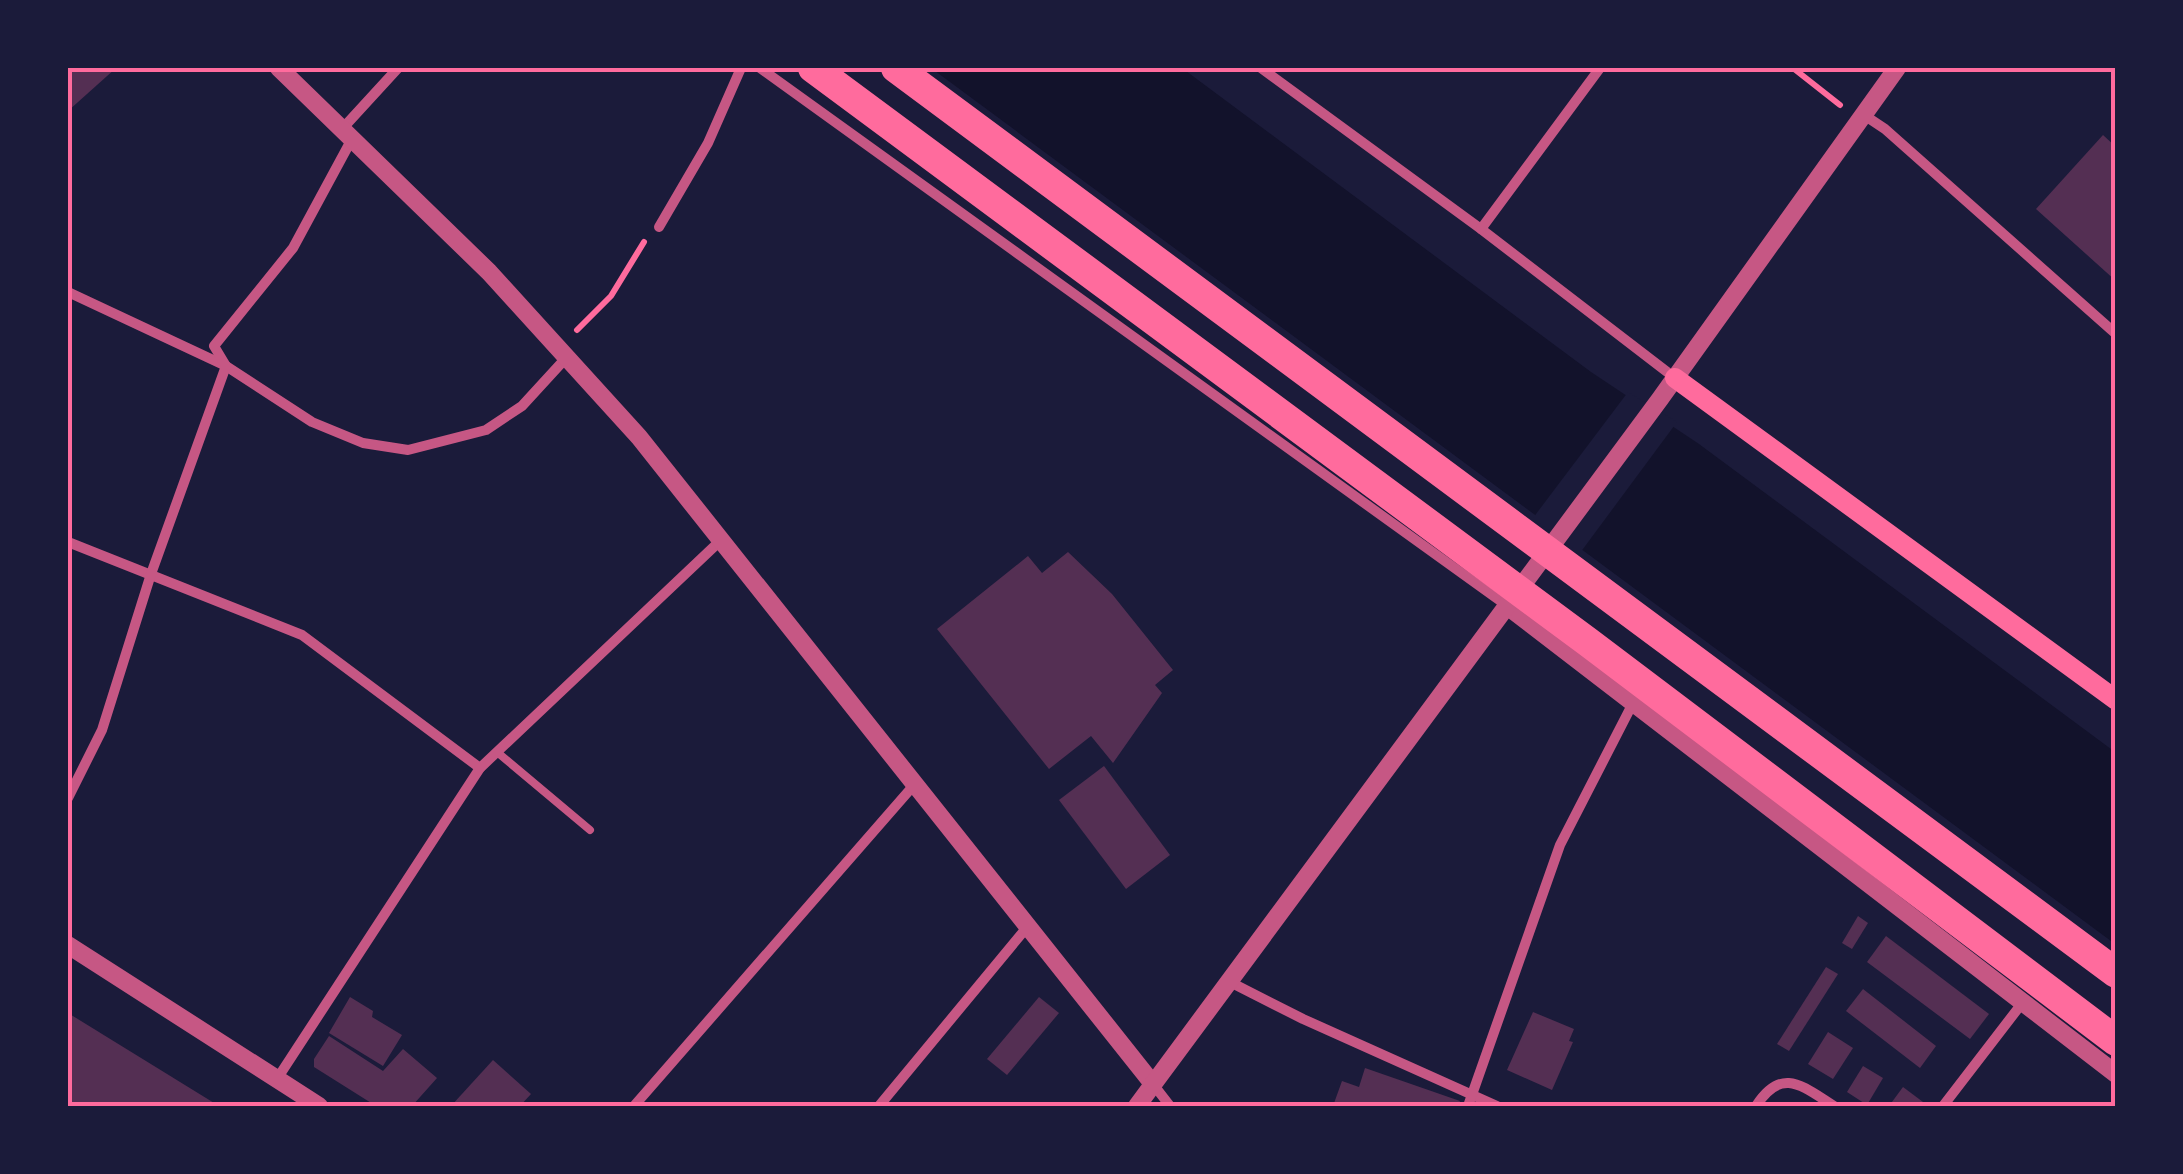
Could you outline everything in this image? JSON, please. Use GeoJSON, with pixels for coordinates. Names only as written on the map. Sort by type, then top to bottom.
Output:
{"type":"FeatureCollection","features":[{"type":"Feature","properties":{"kind":"highway"},"geometry":{"type":"LineString","coordinates":[[813,68],[1588,642],[2116,1042]]}},
{"type":"Feature","properties":{"kind":"highway"},"geometry":{"type":"LineString","coordinates":[[896,68],[2116,973]]}},
{"type":"Feature","properties":{"kind":"main road"},"geometry":{"type":"LineString","coordinates":[[1675,378],[2116,700]]}},
{"type":"Feature","properties":{"kind":"street"},"geometry":{"type":"LineString","coordinates":[[279,68],[489,272],[639,437],[1170,1106]]}},
{"type":"Feature","properties":{"kind":"street"},"geometry":{"type":"LineString","coordinates":[[226,366],[214,346],[292,248],[348,132],[398,68]]}},
{"type":"Feature","properties":{"kind":"street"},"geometry":{"type":"LineString","coordinates":[[659,227],[708,143],[741,68]]}},
{"type":"Feature","properties":{"kind":"street"},"geometry":{"type":"LineString","coordinates":[[760,68],[1511,598],[1633,703],[2116,1074]]}},
{"type":"Feature","properties":{"kind":"street"},"geometry":{"type":"LineString","coordinates":[[1261,68],[1675,378]]}},
{"type":"Feature","properties":{"kind":"street"},"geometry":{"type":"LineString","coordinates":[[1481,229],[1600,68]]}},
{"type":"Feature","properties":{"kind":"street"},"geometry":{"type":"LineString","coordinates":[[1138,1106],[1660,399],[1897,68]]}},
{"type":"Feature","properties":{"kind":"street"},"geometry":{"type":"LineString","coordinates":[[1864,115],[1885,129],[2116,334]]}},
{"type":"Feature","properties":{"kind":"street"},"geometry":{"type":"LineString","coordinates":[[68,292],[226,366],[312,422],[363,443],[408,450],[486,430],[522,406],[562,353]]}},
{"type":"Feature","properties":{"kind":"street"},"geometry":{"type":"LineString","coordinates":[[68,798],[102,730],[150,574],[226,366]]}},
{"type":"Feature","properties":{"kind":"street"},"geometry":{"type":"LineString","coordinates":[[277,1080],[480,768],[720,541]]}},
{"type":"Feature","properties":{"kind":"street"},"geometry":{"type":"LineString","coordinates":[[68,542],[302,635],[480,768]]}},
{"type":"Feature","properties":{"kind":"street"},"geometry":{"type":"LineString","coordinates":[[1470,1101],[1560,845],[1633,703]]}},
{"type":"Feature","properties":{"kind":"street"},"geometry":{"type":"LineString","coordinates":[[634,1106],[914,785]]}},
{"type":"Feature","properties":{"kind":"street"},"geometry":{"type":"LineString","coordinates":[[879,1106],[1029,926]]}},
{"type":"Feature","properties":{"kind":"street"},"geometry":{"type":"LineString","coordinates":[[68,945],[319,1106]]}},
{"type":"Feature","properties":{"kind":"street"},"geometry":{"type":"LineString","coordinates":[[1230,982],[1470,1101],[1497,1106]]}},
{"type":"Feature","properties":{"kind":"street"},"geometry":{"type":"LineString","coordinates":[[1943,1106],[2024,1002]]}},
{"type":"Feature","properties":{"kind":"street"},"geometry":{"type":"LineString","coordinates":[[1756,1106],[1766,1091],[1781,1082],[1798,1084],[1834,1106]]}},
{"type":"Feature","properties":{"kind":"lane"},"geometry":{"type":"LineString","coordinates":[[498,752],[590,830]]}},
{"type":"Feature","properties":{"kind":"path"},"geometry":{"type":"LineString","coordinates":[[1793,68],[1842,106],[1864,115]]}},
{"type":"Feature","properties":{"kind":"path"},"geometry":{"type":"LineString","coordinates":[[562,353],[611,296],[650,232],[659,227]]}},
{"type":"Feature","properties":{"kind":"shaded area"},"geometry":{"type":"Polygon","coordinates":[[[931,68],[1182,68],[1591,372],[1699,444],[2115,752],[2115,944],[931,68]]]}},
{"type":"Feature","properties":{"kind":"pier"},"geometry":{"type":"Polygon","coordinates":[[[1628,392],[1677,422],[1580,553],[1533,518],[1628,392]]]}},
{"type":"Feature","properties":{"kind":"building"},"geometry":{"type":"Polygon","coordinates":[[[68,68],[116,68],[68,111],[68,68]]]}},
{"type":"Feature","properties":{"kind":"building"},"geometry":{"type":"Polygon","coordinates":[[[2103,135],[2116,147],[2116,281],[2036,209],[2103,135]]]}},
{"type":"Feature","properties":{"kind":"building"},"geometry":{"type":"Polygon","coordinates":[[[1068,552],[1112,594],[1173,670],[1155,685],[1162,693],[1113,763],[1091,736],[1049,769],[937,629],[1028,556],[1042,573],[1068,552]]]}},
{"type":"Feature","properties":{"kind":"building"},"geometry":{"type":"Polygon","coordinates":[[[1104,766],[1170,855],[1126,889],[1059,800],[1104,766]]]}},
{"type":"Feature","properties":{"kind":"building"},"geometry":{"type":"Polygon","coordinates":[[[1858,916],[1868,923],[1852,949],[1842,943],[1858,916]]]}},
{"type":"Feature","properties":{"kind":"building"},"geometry":{"type":"Polygon","coordinates":[[[1886,936],[1989,1014],[1970,1039],[1867,962],[1886,936]]]}},
{"type":"Feature","properties":{"kind":"building"},"geometry":{"type":"Polygon","coordinates":[[[1826,967],[1838,974],[1789,1051],[1777,1044],[1826,967]]]}},
{"type":"Feature","properties":{"kind":"building"},"geometry":{"type":"Polygon","coordinates":[[[1863,989],[1936,1046],[1920,1068],[1846,1011],[1863,989]]]}},
{"type":"Feature","properties":{"kind":"building"},"geometry":{"type":"Polygon","coordinates":[[[350,997],[373,1011],[372,1017],[402,1035],[383,1066],[329,1033],[350,997]]]}},
{"type":"Feature","properties":{"kind":"building"},"geometry":{"type":"Polygon","coordinates":[[[1039,997],[1059,1013],[1007,1075],[987,1059],[1039,997]]]}},
{"type":"Feature","properties":{"kind":"building"},"geometry":{"type":"Polygon","coordinates":[[[1533,1012],[1574,1029],[1569,1041],[1573,1042],[1552,1090],[1507,1070],[1533,1012]]]}},
{"type":"Feature","properties":{"kind":"building"},"geometry":{"type":"Polygon","coordinates":[[[68,1013],[219,1106],[68,1106],[68,1013]]]}},
{"type":"Feature","properties":{"kind":"building"},"geometry":{"type":"Polygon","coordinates":[[[1828,1032],[1853,1048],[1833,1079],[1808,1064],[1828,1032]]]}},
{"type":"Feature","properties":{"kind":"building"},"geometry":{"type":"Polygon","coordinates":[[[329,1036],[383,1071],[403,1049],[437,1078],[412,1106],[376,1106],[314,1067],[314,1059],[329,1036]]]}},
{"type":"Feature","properties":{"kind":"building"},"geometry":{"type":"Polygon","coordinates":[[[493,1060],[531,1094],[520,1106],[451,1106],[493,1060]]]}},
{"type":"Feature","properties":{"kind":"building"},"geometry":{"type":"Polygon","coordinates":[[[1863,1066],[1883,1078],[1867,1105],[1847,1092],[1863,1066]]]}},
{"type":"Feature","properties":{"kind":"building"},"geometry":{"type":"Polygon","coordinates":[[[1365,1068],[1460,1101],[1458,1106],[1333,1106],[1342,1081],[1359,1087],[1365,1068]]]}},
{"type":"Feature","properties":{"kind":"building"},"geometry":{"type":"Polygon","coordinates":[[[1903,1087],[1923,1102],[1920,1106],[1889,1106],[1903,1087]]]}}]}
